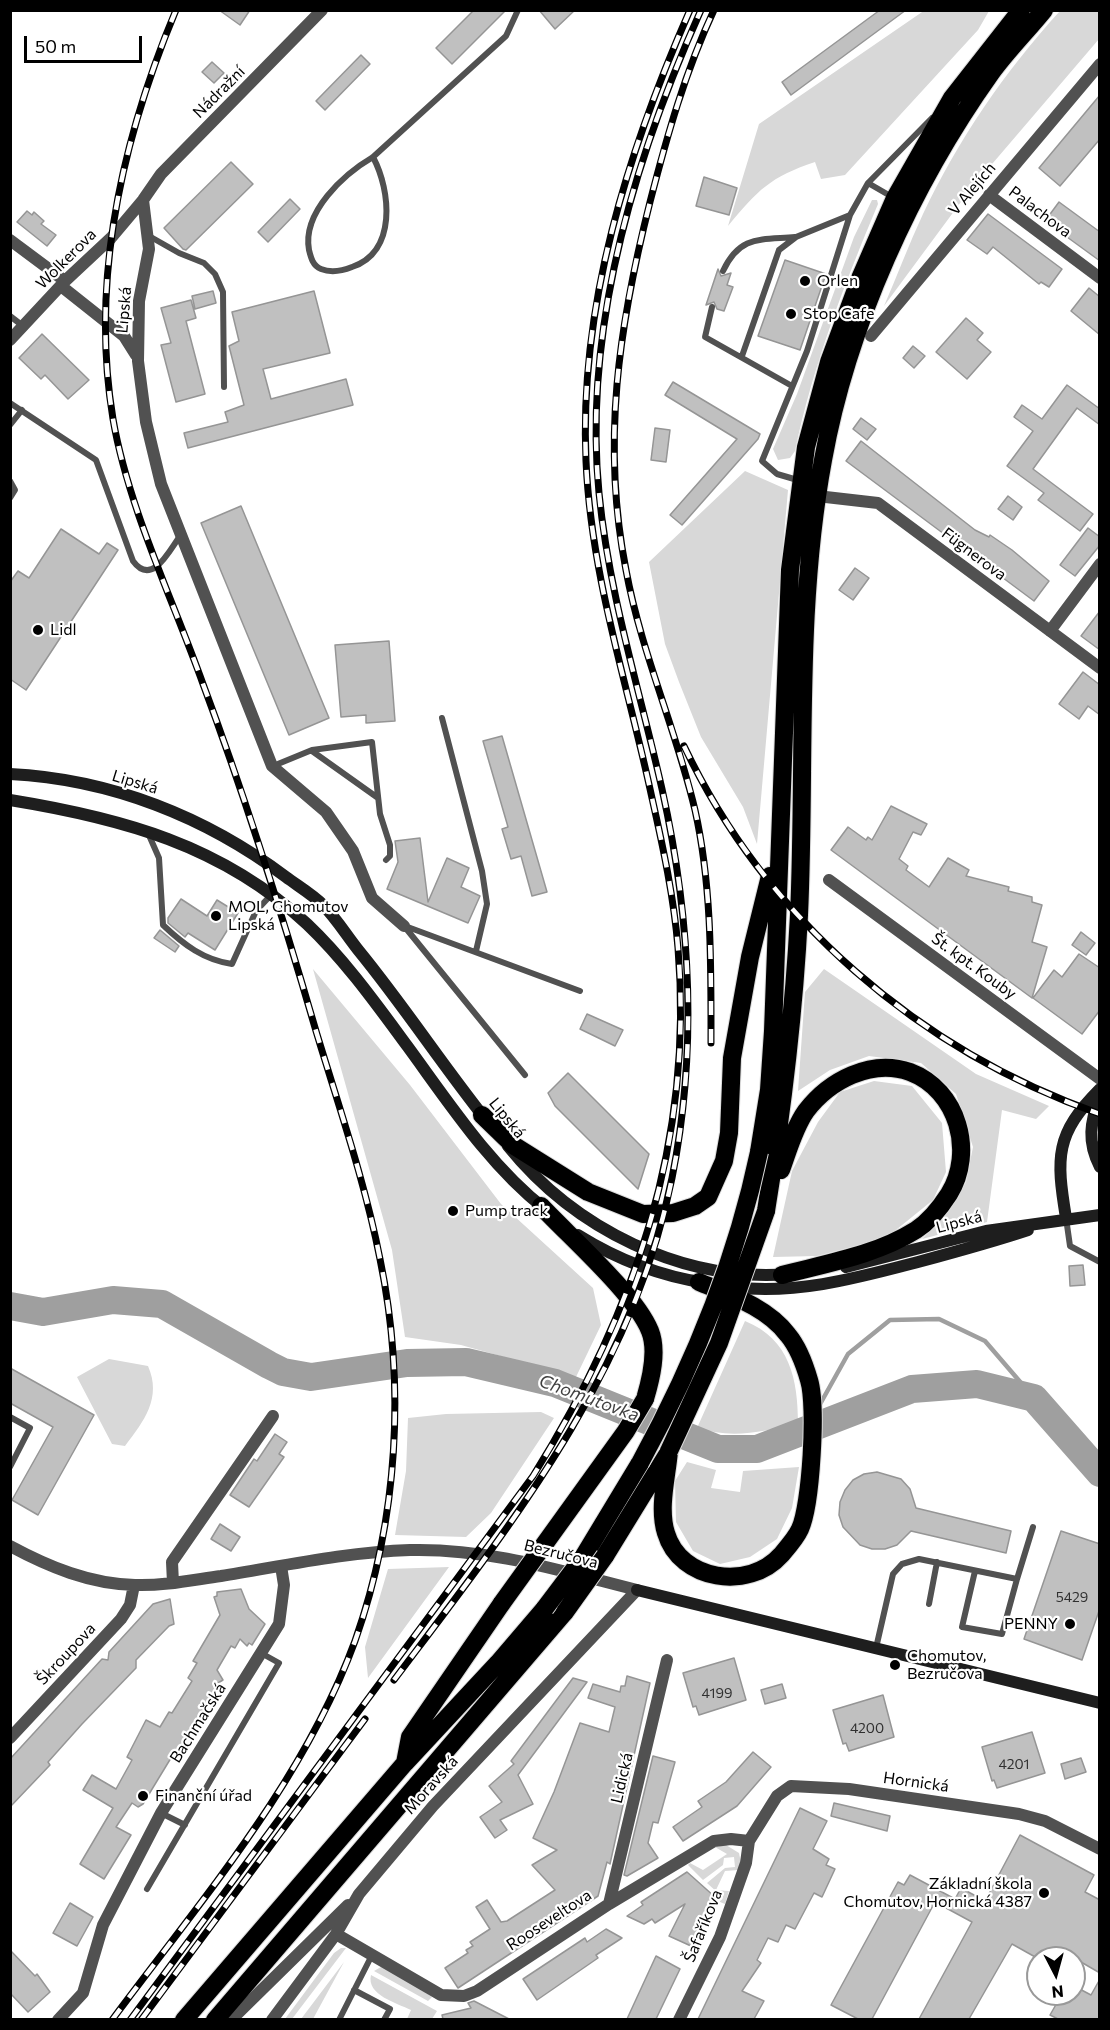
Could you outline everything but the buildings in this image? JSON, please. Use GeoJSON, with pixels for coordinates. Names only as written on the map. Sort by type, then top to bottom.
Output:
{"type":"FeatureCollection","features":[{"type":"Feature","properties":{"kind":"highway"},"geometry":{"type":"LineString","coordinates":[[184,2019],[405,1763],[498,1663],[545,1608],[582,1559],[640,1463],[675,1398],[706,1327],[738,1239],[759,1152],[769,1090],[790,570],[806,447],[829,362],[861,276],[895,198],[952,98],[1021,10]]}},
{"type":"Feature","properties":{"kind":"highway"},"geometry":{"type":"LineString","coordinates":[[766,1211],[781,1119],[796,946],[801,698],[808,568],[823,456],[846,366],[896,239],[933,165],[992,72],[1044,10]]}},
{"type":"Feature","properties":{"kind":"highway"},"geometry":{"type":"LineString","coordinates":[[482,1114],[513,1145],[588,1191],[644,1214],[673,1213],[694,1206],[708,1197],[724,1161],[729,1133],[732,1059],[750,957],[767,894],[781,806]]}},
{"type":"Feature","properties":{"kind":"highway"},"geometry":{"type":"LineString","coordinates":[[215,2019],[565,1612],[605,1556],[669,1451],[719,1343],[790,1143],[805,1113],[825,1091],[842,1079],[867,1070],[909,1072],[942,1096],[962,1134],[963,1159],[954,1186],[940,1209],[918,1229],[888,1245],[783,1275]]}},
{"type":"Feature","properties":{"kind":"highway"},"geometry":{"type":"LineString","coordinates":[[405,1763],[410,1737],[502,1603],[626,1431],[645,1399],[653,1360],[651,1332],[613,1282],[541,1206]]}},
{"type":"Feature","properties":{"kind":"highway"},"geometry":{"type":"LineString","coordinates":[[669,1451],[663,1513],[666,1532],[673,1547],[686,1563],[703,1572],[744,1577],[763,1570],[780,1556],[800,1529],[806,1503],[811,1450],[810,1382],[788,1335],[764,1312],[699,1282]]}},
{"type":"Feature","properties":{"kind":"main road","name":"Lipská"},"geometry":{"type":"LineString","coordinates":[[10,774],[79,783],[131,796],[211,828],[256,854],[322,904],[388,987],[519,1161],[585,1218],[618,1238],[648,1251],[715,1270],[783,1275],[848,1267],[986,1231],[1100,1215]]}},
{"type":"Feature","properties":{"kind":"main road","name":"Lipská"},"geometry":{"type":"LineString","coordinates":[[10,800],[110,818],[147,830],[220,862],[271,895],[307,925],[376,1003],[487,1151],[541,1206],[578,1235],[612,1255],[643,1269],[699,1282],[746,1288],[816,1286],[993,1242],[1066,1218]]}},
{"type":"Feature","properties":{"kind":"main road"},"geometry":{"type":"LineString","coordinates":[[1066,1218],[1060,1179],[1063,1143],[1076,1113],[1100,1089]]}},
{"type":"Feature","properties":{"kind":"main road"},"geometry":{"type":"LineString","coordinates":[[1100,1097],[1090,1133],[1094,1156],[1100,1167]]}},
{"type":"Feature","properties":{"kind":"main road","name":"Bezručova"},"geometry":{"type":"LineString","coordinates":[[637,1590],[1100,1703]]}},
{"type":"Feature","properties":{"kind":"street","name":"Nádražní"},"geometry":{"type":"LineString","coordinates":[[143,200],[161,174],[322,10]]}},
{"type":"Feature","properties":{"kind":"street","name":"V Alejích"},"geometry":{"type":"LineString","coordinates":[[871,336],[1100,64]]}},
{"type":"Feature","properties":{"kind":"street","name":"Palachova"},"geometry":{"type":"LineString","coordinates":[[989,195],[1100,278]]}},
{"type":"Feature","properties":{"kind":"street","name":"Lipská"},"geometry":{"type":"LineString","coordinates":[[143,200],[149,236],[139,301],[138,361],[152,448],[180,536],[272,766],[326,812],[353,851],[372,898],[404,926]]}},
{"type":"Feature","properties":{"kind":"street","name":"Wolkerova"},"geometry":{"type":"LineString","coordinates":[[10,340],[63,283],[111,238],[143,200]]}},
{"type":"Feature","properties":{"kind":"street"},"geometry":{"type":"LineString","coordinates":[[10,240],[124,336],[138,361]]}},
{"type":"Feature","properties":{"kind":"street","name":"Fügnerova"},"geometry":{"type":"LineString","coordinates":[[817,496],[878,503],[1100,668]]}},
{"type":"Feature","properties":{"kind":"street"},"geometry":{"type":"LineString","coordinates":[[1050,631],[1100,564]]}},
{"type":"Feature","properties":{"kind":"street","name":"Št. kpt. Kouby"},"geometry":{"type":"LineString","coordinates":[[830,880],[1100,1079]]}},
{"type":"Feature","properties":{"kind":"street"},"geometry":{"type":"LineString","coordinates":[[173,1583],[172,1562],[273,1416]]}},
{"type":"Feature","properties":{"kind":"street","name":"Bezručova"},"geometry":{"type":"LineString","coordinates":[[10,1546],[46,1566],[89,1578],[134,1585],[173,1583],[367,1553],[452,1551],[515,1558],[637,1590]]}},
{"type":"Feature","properties":{"kind":"street","name":"Bachmačská"},"geometry":{"type":"LineString","coordinates":[[58,2019],[83,1993],[103,1925],[160,1813],[279,1624],[284,1585],[282,1566]]}},
{"type":"Feature","properties":{"kind":"street","name":"Škroupova"},"geometry":{"type":"LineString","coordinates":[[10,1738],[121,1619],[130,1605],[134,1585]]}},
{"type":"Feature","properties":{"kind":"street","name":"Moravská"},"geometry":{"type":"LineString","coordinates":[[272,2019],[336,1934],[359,1894],[441,1798],[637,1590]]}},
{"type":"Feature","properties":{"kind":"street","name":"Lidická"},"geometry":{"type":"LineString","coordinates":[[609,1904],[667,1660]]}},
{"type":"Feature","properties":{"kind":"street","name":"Hornická"},"geometry":{"type":"LineString","coordinates":[[748,1841],[777,1796],[791,1786],[809,1786],[1019,1814],[1045,1821],[1100,1849]]}},
{"type":"Feature","properties":{"kind":"street","name":"Rooseveltova"},"geometry":{"type":"LineString","coordinates":[[336,1934],[432,1991],[450,1997],[464,1996],[477,1991],[609,1904],[714,1841],[731,1839],[748,1841]]}},
{"type":"Feature","properties":{"kind":"street","name":"Šafaříkova"},"geometry":{"type":"LineString","coordinates":[[680,2019],[720,1937],[746,1863],[748,1841]]}},
{"type":"Feature","properties":{"kind":"street"},"geometry":{"type":"LineString","coordinates":[[231,2019],[359,1894]]}},
{"type":"Feature","properties":{"kind":"lane"},"geometry":{"type":"LineString","coordinates":[[373,157],[384,183],[386,222],[379,248],[371,258],[344,270],[332,271],[317,267],[311,259],[309,238],[322,203],[352,169],[373,157],[506,36],[518,10]]}},
{"type":"Feature","properties":{"kind":"lane"},"geometry":{"type":"LineString","coordinates":[[801,481],[777,474],[762,461],[807,351],[850,215],[868,183],[952,98]]}},
{"type":"Feature","properties":{"kind":"lane"},"geometry":{"type":"LineString","coordinates":[[846,366],[843,348],[908,204],[868,183]]}},
{"type":"Feature","properties":{"kind":"lane"},"geometry":{"type":"LineString","coordinates":[[742,356],[779,250],[796,237],[850,215]]}},
{"type":"Feature","properties":{"kind":"lane"},"geometry":{"type":"LineString","coordinates":[[149,236],[179,253],[204,262],[215,274],[223,292],[224,387]]}},
{"type":"Feature","properties":{"kind":"lane"},"geometry":{"type":"LineString","coordinates":[[723,271],[732,252],[753,240],[796,237]]}},
{"type":"Feature","properties":{"kind":"lane"},"geometry":{"type":"LineString","coordinates":[[712,307],[705,337],[792,386]]}},
{"type":"Feature","properties":{"kind":"lane"},"geometry":{"type":"LineString","coordinates":[[10,316],[23,326]]}},
{"type":"Feature","properties":{"kind":"lane"},"geometry":{"type":"LineString","coordinates":[[10,403],[96,460],[133,561],[145,570],[154,570],[180,536]]}},
{"type":"Feature","properties":{"kind":"lane"},"geometry":{"type":"LineString","coordinates":[[10,425],[22,410]]}},
{"type":"Feature","properties":{"kind":"lane"},"geometry":{"type":"LineString","coordinates":[[10,480],[15,490],[10,498]]}},
{"type":"Feature","properties":{"kind":"lane"},"geometry":{"type":"LineString","coordinates":[[442,718],[484,882],[487,904],[476,951]]}},
{"type":"Feature","properties":{"kind":"lane"},"geometry":{"type":"LineString","coordinates":[[272,766],[312,750],[372,742],[380,813],[390,844],[387,860]]}},
{"type":"Feature","properties":{"kind":"lane"},"geometry":{"type":"LineString","coordinates":[[312,750],[378,798]]}},
{"type":"Feature","properties":{"kind":"lane"},"geometry":{"type":"LineString","coordinates":[[147,830],[159,858],[163,926],[180,941],[211,961],[232,964],[256,911],[271,895]]}},
{"type":"Feature","properties":{"kind":"lane"},"geometry":{"type":"LineString","coordinates":[[404,926],[580,991]]}},
{"type":"Feature","properties":{"kind":"lane"},"geometry":{"type":"LineString","coordinates":[[404,926],[525,1076]]}},
{"type":"Feature","properties":{"kind":"lane"},"geometry":{"type":"LineString","coordinates":[[1066,1218],[1070,1246],[1100,1262]]}},
{"type":"Feature","properties":{"kind":"lane"},"geometry":{"type":"LineString","coordinates":[[10,1418],[30,1428],[10,1467]]}},
{"type":"Feature","properties":{"kind":"lane"},"geometry":{"type":"LineString","coordinates":[[975,1570],[962,1627],[1002,1634],[1033,1527]]}},
{"type":"Feature","properties":{"kind":"lane"},"geometry":{"type":"LineString","coordinates":[[876,1648],[893,1574],[902,1564],[919,1559],[1017,1579]]}},
{"type":"Feature","properties":{"kind":"lane"},"geometry":{"type":"LineString","coordinates":[[929,1604],[937,1562]]}},
{"type":"Feature","properties":{"kind":"lane"},"geometry":{"type":"LineString","coordinates":[[147,1889],[279,1663],[261,1653]]}},
{"type":"Feature","properties":{"kind":"lane"},"geometry":{"type":"LineString","coordinates":[[160,1813],[185,1825]]}},
{"type":"Feature","properties":{"kind":"lane"},"geometry":{"type":"LineString","coordinates":[[339,2019],[372,1954]]}},
{"type":"Feature","properties":{"kind":"lane"},"geometry":{"type":"LineString","coordinates":[[354,1990],[390,2009],[384,2019]]}},
{"type":"Feature","properties":{"kind":"shaded area"},"geometry":{"type":"Polygon","coordinates":[[[925,10],[989,11],[978,30],[845,175],[821,179],[815,162],[787,173],[757,194],[728,226],[759,124],[925,10]]]}},
{"type":"Feature","properties":{"kind":"shaded area"},"geometry":{"type":"Polygon","coordinates":[[[1060,11],[1099,11],[1099,39],[969,191],[884,306],[923,214],[967,133],[1020,58],[1060,11]]]}},
{"type":"Feature","properties":{"kind":"shaded area"},"geometry":{"type":"Polygon","coordinates":[[[872,200],[877,200],[878,204],[820,356],[795,451],[790,458],[778,460],[773,449],[797,394],[854,237],[872,200]]]}},
{"type":"Feature","properties":{"kind":"shaded area"},"geometry":{"type":"Polygon","coordinates":[[[745,471],[788,490],[757,844],[743,807],[701,737],[679,682],[665,644],[649,562],[745,471]]]}},
{"type":"Feature","properties":{"kind":"shaded area"},"geometry":{"type":"Polygon","coordinates":[[[313,969],[410,1085],[501,1204],[593,1288],[601,1325],[576,1377],[461,1345],[405,1337],[392,1250],[313,969]]]}},
{"type":"Feature","properties":{"kind":"shaded area"},"geometry":{"type":"Polygon","coordinates":[[[824,969],[976,1074],[1049,1106],[1036,1119],[1002,1110],[987,1222],[922,1239],[945,1216],[966,1182],[973,1147],[956,1094],[921,1063],[869,1056],[830,1070],[798,1091],[805,992],[824,969]]]}},
{"type":"Feature","properties":{"kind":"shaded area"},"geometry":{"type":"Polygon","coordinates":[[[874,1081],[912,1086],[942,1123],[946,1172],[933,1200],[886,1238],[817,1256],[773,1257],[792,1171],[818,1122],[840,1092],[874,1081]]]}},
{"type":"Feature","properties":{"kind":"shaded area"},"geometry":{"type":"Polygon","coordinates":[[[745,1321],[772,1338],[782,1350],[793,1377],[798,1423],[735,1434],[697,1428],[745,1321]]]}},
{"type":"Feature","properties":{"kind":"shaded area"},"geometry":{"type":"Polygon","coordinates":[[[109,1359],[148,1366],[152,1378],[152,1399],[149,1409],[125,1446],[112,1444],[77,1377],[109,1359]]]}},
{"type":"Feature","properties":{"kind":"shaded area"},"geometry":{"type":"Polygon","coordinates":[[[541,1412],[554,1418],[491,1513],[466,1537],[395,1535],[406,1471],[408,1418],[446,1414],[541,1412]]]}},
{"type":"Feature","properties":{"kind":"shaded area"},"geometry":{"type":"Polygon","coordinates":[[[687,1462],[716,1470],[711,1488],[740,1492],[743,1471],[799,1467],[792,1508],[777,1539],[750,1557],[720,1564],[693,1551],[676,1522],[675,1481],[687,1462]]]}},
{"type":"Feature","properties":{"kind":"shaded area"},"geometry":{"type":"Polygon","coordinates":[[[449,1567],[368,1678],[365,1647],[388,1569],[449,1567]]]}},
{"type":"Feature","properties":{"kind":"shaded area"},"geometry":{"type":"Polygon","coordinates":[[[726,1845],[739,1853],[741,1863],[739,1870],[725,1871],[716,1890],[729,1891],[725,1904],[720,1902],[719,1894],[707,1883],[725,1868],[735,1867],[734,1857],[724,1858],[723,1865],[703,1880],[688,1865],[690,1863],[703,1870],[727,1854],[715,1847],[726,1845]]]}},
{"type":"Feature","properties":{"kind":"shaded area"},"geometry":{"type":"Polygon","coordinates":[[[341,1948],[346,1948],[292,2019],[285,2019],[334,1953],[341,1948]]]}},
{"type":"Feature","properties":{"kind":"shaded area"},"geometry":{"type":"Polygon","coordinates":[[[344,1962],[313,2019],[301,2019],[344,1962]]]}},
{"type":"Feature","properties":{"kind":"shaded area"},"geometry":{"type":"Polygon","coordinates":[[[381,1967],[392,1970],[432,1997],[428,2001],[374,1971],[381,1967]]]}},
{"type":"Feature","properties":{"kind":"shaded area"},"geometry":{"type":"Polygon","coordinates":[[[371,1975],[437,2011],[432,2019],[407,2019],[411,2010],[378,1993],[373,1988],[371,1975]]]}},
{"type":"Feature","properties":{"kind":"waterway","name":"Chomutovka"},"geometry":{"type":"LineString","coordinates":[[10,1306],[43,1312],[113,1300],[162,1304],[283,1372],[311,1377],[407,1363],[466,1362],[555,1383],[718,1449],[757,1449],[912,1389],[977,1384],[1034,1398],[1100,1473]]}},
{"type":"Feature","properties":{"kind":"waterway"},"geometry":{"type":"LineString","coordinates":[[819,1406],[848,1354],[890,1320],[939,1319],[985,1341],[1034,1398]]}},
{"type":"Feature","properties":{"kind":"railway"},"geometry":{"type":"LineString","coordinates":[[112,2020],[214,1885],[279,1792],[308,1743],[333,1693],[355,1641],[381,1548],[389,1500],[395,1403],[388,1307],[374,1230],[359,1173],[263,857],[219,727],[140,519],[129,486],[113,419],[107,367],[106,315],[109,263],[116,211],[126,159],[140,109],[176,10]]}},
{"type":"Feature","properties":{"kind":"railway"},"geometry":{"type":"LineString","coordinates":[[130,2020],[533,1476],[569,1415],[601,1353],[627,1289],[649,1224],[666,1158],[676,1090],[681,1020],[678,948],[671,891],[660,835],[612,631],[595,547],[586,461],[586,403],[599,287],[612,230],[647,118],[690,10]]}},
{"type":"Feature","properties":{"kind":"railway"},"geometry":{"type":"LineString","coordinates":[[394,1680],[523,1505],[562,1444],[597,1382],[628,1317],[654,1249],[672,1178],[680,1129],[688,1032],[685,935],[672,838],[662,789],[610,568],[599,493],[596,431],[599,369],[607,307],[619,246],[635,185],[655,125],[701,10]]}},
{"type":"Feature","properties":{"kind":"railway"},"geometry":{"type":"LineString","coordinates":[[711,1043],[708,897],[701,839],[687,780],[632,601],[619,523],[614,430],[622,339],[639,248],[656,177],[678,104],[694,57],[714,10]]}},
{"type":"Feature","properties":{"kind":"railway"},"geometry":{"type":"LineString","coordinates":[[684,746],[718,809],[758,868],[804,922],[855,971],[911,1015],[971,1054],[1034,1087],[1100,1114]]}},
{"type":"Feature","properties":{"kind":"railway"},"geometry":{"type":"LineString","coordinates":[[141,2020],[365,1719]]}},
{"type":"Feature","properties":{"kind":"place","name":"Orlen"},"geometry":{"type":"Point","coordinates":[805,281]}},
{"type":"Feature","properties":{"kind":"place","name":"Stop Cafe"},"geometry":{"type":"Point","coordinates":[791,314]}},
{"type":"Feature","properties":{"kind":"place","name":"Lidl"},"geometry":{"type":"Point","coordinates":[38,630]}},
{"type":"Feature","properties":{"kind":"place","name":"MOL, Chomutov Lipská"},"geometry":{"type":"Point","coordinates":[216,916]}},
{"type":"Feature","properties":{"kind":"place","name":"Pump track"},"geometry":{"type":"Point","coordinates":[453,1211]}},
{"type":"Feature","properties":{"kind":"place","name":"PENNY"},"geometry":{"type":"Point","coordinates":[1070,1624]}},
{"type":"Feature","properties":{"kind":"place","name":"Chomutov, Bezručova"},"geometry":{"type":"Point","coordinates":[895,1665]}},
{"type":"Feature","properties":{"kind":"place","name":"Finanční úřad"},"geometry":{"type":"Point","coordinates":[143,1796]}},
{"type":"Feature","properties":{"kind":"place","name":"Základní škola Chomutov, Hornická 4387"},"geometry":{"type":"Point","coordinates":[1044,1893]}}]}
